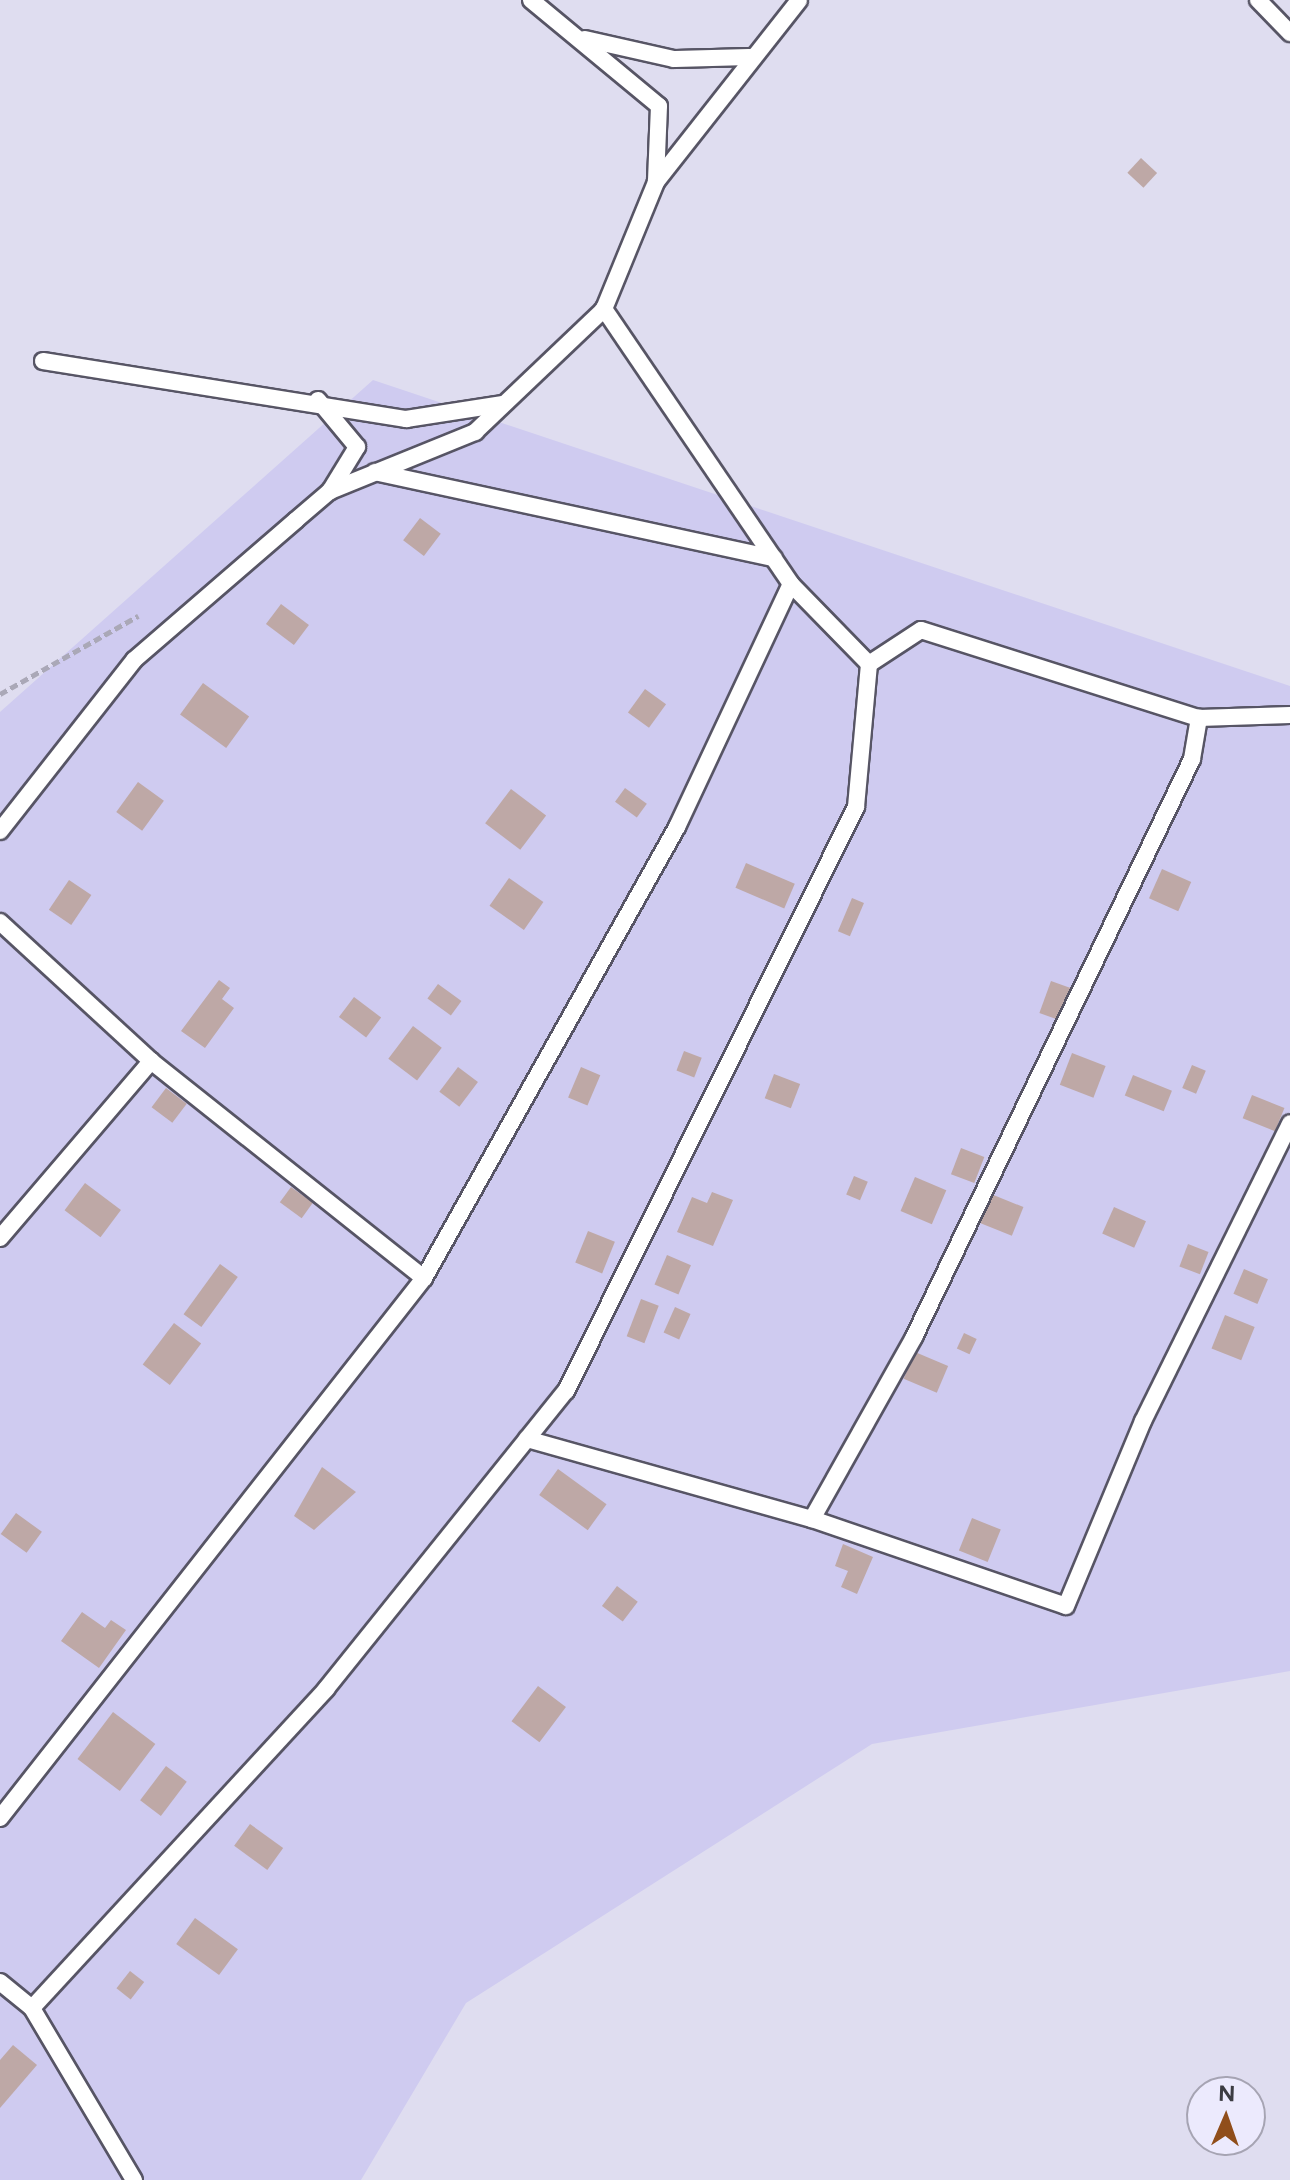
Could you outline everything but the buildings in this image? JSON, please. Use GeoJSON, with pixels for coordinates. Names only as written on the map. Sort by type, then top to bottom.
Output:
{"type":"FeatureCollection","features":[{"type":"Feature","properties":{"kind":"lane"},"geometry":{"type":"LineString","coordinates":[[531,0],[659,106],[656,182]]}},
{"type":"Feature","properties":{"kind":"lane"},"geometry":{"type":"LineString","coordinates":[[330,491],[475,432],[604,309],[656,182],[750,57],[799,0]]}},
{"type":"Feature","properties":{"kind":"lane"},"geometry":{"type":"LineString","coordinates":[[1258,0],[1290,33]]}},
{"type":"Feature","properties":{"kind":"lane"},"geometry":{"type":"LineString","coordinates":[[580,38],[674,59],[750,57]]}},
{"type":"Feature","properties":{"kind":"lane"},"geometry":{"type":"LineString","coordinates":[[32,2008],[326,1689],[566,1391],[856,807],[869,664],[791,584],[604,309]]}},
{"type":"Feature","properties":{"kind":"lane"},"geometry":{"type":"LineString","coordinates":[[43,361],[318,400],[406,419],[503,404]]}},
{"type":"Feature","properties":{"kind":"lane"},"geometry":{"type":"LineString","coordinates":[[0,831],[134,660],[330,491],[357,447],[318,400]]}},
{"type":"Feature","properties":{"kind":"lane"},"geometry":{"type":"LineString","coordinates":[[375,472],[774,558]]}},
{"type":"Feature","properties":{"kind":"lane"},"geometry":{"type":"LineString","coordinates":[[0,1818],[424,1278],[677,827],[791,584]]}},
{"type":"Feature","properties":{"kind":"lane"},"geometry":{"type":"LineString","coordinates":[[869,664],[921,630],[1199,718],[1290,715]]}},
{"type":"Feature","properties":{"kind":"lane"},"geometry":{"type":"LineString","coordinates":[[812,1519],[914,1337],[1192,759],[1199,718]]}},
{"type":"Feature","properties":{"kind":"lane"},"geometry":{"type":"LineString","coordinates":[[0,922],[151,1061],[424,1278]]}},
{"type":"Feature","properties":{"kind":"lane"},"geometry":{"type":"LineString","coordinates":[[0,1238],[151,1061]]}},
{"type":"Feature","properties":{"kind":"lane"},"geometry":{"type":"LineString","coordinates":[[527,1439],[812,1519],[1066,1606],[1143,1421],[1290,1123]]}},
{"type":"Feature","properties":{"kind":"lane"},"geometry":{"type":"LineString","coordinates":[[0,1982],[32,2008],[134,2180]]}},
{"type":"Feature","properties":{"kind":"shaded area"},"geometry":{"type":"Polygon","coordinates":[[[373,380],[1290,686],[1290,1671],[872,1744],[466,2003],[361,2180],[0,2180],[0,712],[373,380]]]}}]}
